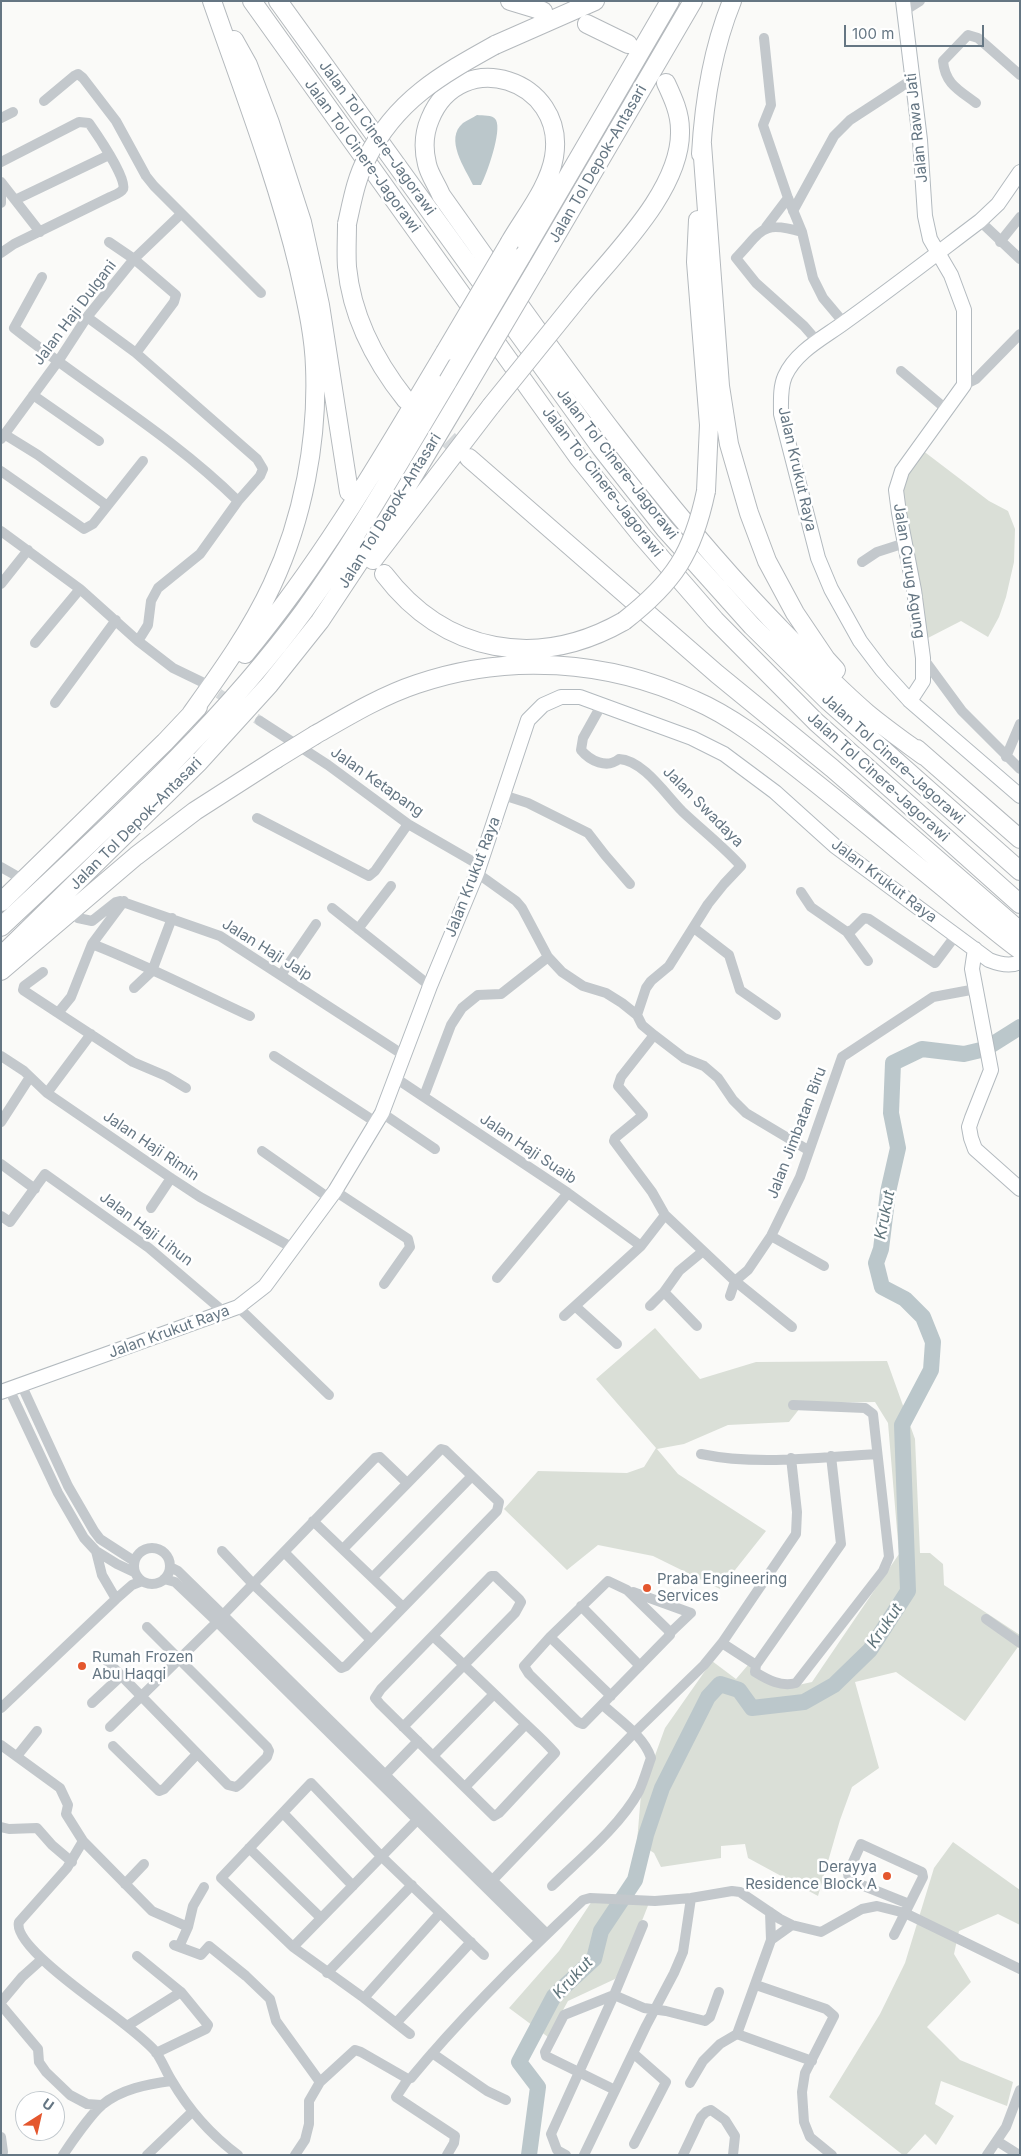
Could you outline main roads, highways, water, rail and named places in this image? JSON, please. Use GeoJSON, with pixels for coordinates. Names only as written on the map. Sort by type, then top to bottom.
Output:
{"type":"FeatureCollection","features":[{"type":"Feature","properties":{"kind":"highway"},"geometry":{"type":"LineString","coordinates":[[212,1],[248,65],[270,124],[302,222],[320,305],[349,492]]}},
{"type":"Feature","properties":{"kind":"highway"},"geometry":{"type":"LineString","coordinates":[[191,714],[245,638],[272,584],[293,532],[306,480],[314,420],[316,366],[307,305],[289,227],[212,1]]}},
{"type":"Feature","properties":{"kind":"highway","name":"Jalan Tol Cinere-Jagorawi"},"geometry":{"type":"LineString","coordinates":[[252,1],[578,457],[641,535],[715,620],[816,722],[1020,904]]}},
{"type":"Feature","properties":{"kind":"highway","name":"Jalan Tol Cinere–Jagorawi"},"geometry":{"type":"LineString","coordinates":[[278,1],[601,448],[665,529],[752,626],[827,700],[1020,871]]}},
{"type":"Feature","properties":{"kind":"highway"},"geometry":{"type":"LineString","coordinates":[[510,1],[543,10]]}},
{"type":"Feature","properties":{"kind":"highway"},"geometry":{"type":"LineString","coordinates":[[406,400],[389,379],[369,347],[355,309],[347,267],[347,224],[355,189],[366,158],[386,127],[421,90],[445,72],[495,45],[595,1]]}},
{"type":"Feature","properties":{"kind":"highway","name":"Jalan Tol Depok–Antasari"},"geometry":{"type":"LineString","coordinates":[[1,927],[183,751],[254,672],[303,612],[353,540],[670,1]]}},
{"type":"Feature","properties":{"kind":"highway","name":"Jalan Tol Depok–Antasari"},"geometry":{"type":"LineString","coordinates":[[1,956],[199,762],[269,685],[320,621],[387,520],[693,1]]}},
{"type":"Feature","properties":{"kind":"highway"},"geometry":{"type":"LineString","coordinates":[[384,574],[413,607],[453,632],[473,640],[500,647],[530,649],[561,646],[601,634],[624,621],[650,601],[671,578],[688,552],[699,523],[706,491],[709,425],[696,262],[702,144],[710,69],[721,27],[732,1]]}},
{"type":"Feature","properties":{"kind":"highway"},"geometry":{"type":"LineString","coordinates":[[587,24],[628,44]]}},
{"type":"Feature","properties":{"kind":"highway"},"geometry":{"type":"LineString","coordinates":[[1,902],[191,714],[246,652],[310,570],[357,500],[445,352],[510,242],[548,174],[554,157],[554,139],[551,122],[542,104],[531,92],[516,83],[496,78],[476,79],[458,85],[444,95],[433,111],[424,134],[427,164],[441,195],[583,394],[662,497],[726,572],[867,713],[924,756]]}},
{"type":"Feature","properties":{"kind":"highway"},"geometry":{"type":"LineString","coordinates":[[320,621],[378,554],[491,406],[652,208],[666,184],[678,154],[680,130],[675,103],[666,83]]}},
{"type":"Feature","properties":{"kind":"highway"},"geometry":{"type":"LineString","coordinates":[[702,144],[720,386],[729,444],[749,513],[772,570],[795,613],[826,659],[847,682],[924,756],[1020,839]]}},
{"type":"Feature","properties":{"kind":"highway"},"geometry":{"type":"LineString","coordinates":[[469,458],[717,674],[832,768],[1017,942]]}},
{"type":"Feature","properties":{"kind":"highway"},"geometry":{"type":"LineString","coordinates":[[1,970],[136,856],[195,811],[315,735],[363,707],[407,688],[462,671],[510,665],[562,666],[607,671],[651,683],[695,700],[766,744],[1017,942]]}},
{"type":"Feature","properties":{"kind":"waterway","name":"Krukut"},"geometry":{"type":"LineString","coordinates":[[529,2155],[538,2087],[519,2062],[554,1996],[594,1959],[601,1931],[635,1880],[646,1835],[662,1788],[708,1697],[720,1684],[739,1690],[752,1708],[804,1702],[834,1685],[870,1650],[908,1591],[902,1425],[931,1370],[933,1342],[923,1317],[905,1299],[882,1287],[876,1263],[881,1249],[888,1192],[898,1148],[891,1113],[893,1063],[922,1049],[964,1054],[985,1049],[1020,1027]]}},
{"type":"Feature","properties":{"kind":"tunnel"},"geometry":{"type":"LineString","coordinates":[[429,421],[468,458]]}},
{"type":"Feature","properties":{"kind":"tunnel"},"geometry":{"type":"LineString","coordinates":[[206,685],[260,721]]}},
{"type":"Feature","properties":{"kind":"place","name":"Praba Engineering Services"},"geometry":{"type":"Point","coordinates":[647,1588]}},
{"type":"Feature","properties":{"kind":"place","name":"Rumah Frozen Abu Haqqi"},"geometry":{"type":"Point","coordinates":[82,1666]}},
{"type":"Feature","properties":{"kind":"place","name":"Derayya Residence Block A"},"geometry":{"type":"Point","coordinates":[887,1876]}}]}
